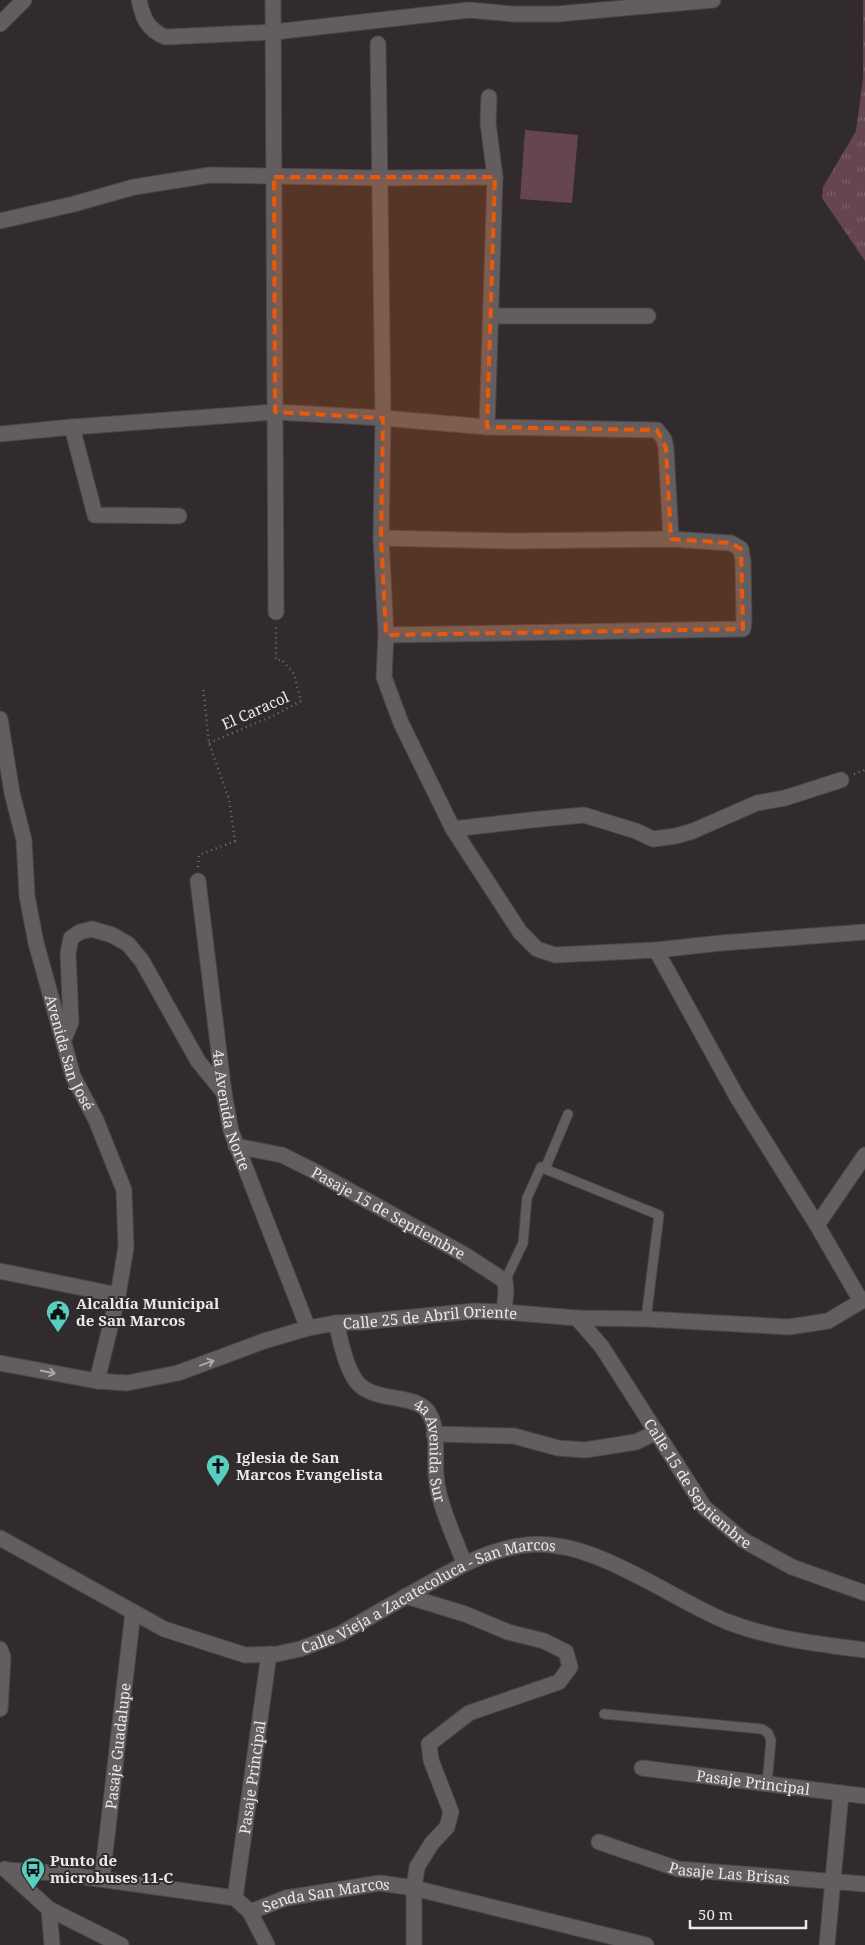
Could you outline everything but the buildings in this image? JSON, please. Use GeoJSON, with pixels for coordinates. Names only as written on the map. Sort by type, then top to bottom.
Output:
{"type":"FeatureCollection","features":[{"type":"Feature","properties":{"kind":"street"},"geometry":{"type":"LineString","coordinates":[[0,24],[24,0]]}},
{"type":"Feature","properties":{"kind":"street"},"geometry":{"type":"LineString","coordinates":[[139,0],[145,23],[157,34],[165,37],[274,32],[469,10],[512,14],[557,14],[713,0]]}},
{"type":"Feature","properties":{"kind":"street"},"geometry":{"type":"LineString","coordinates":[[273,0],[276,612]]}},
{"type":"Feature","properties":{"kind":"street"},"geometry":{"type":"LineString","coordinates":[[457,0],[460,6],[469,10]]}},
{"type":"Feature","properties":{"kind":"street"},"geometry":{"type":"LineString","coordinates":[[378,44],[383,418],[381,538],[386,635],[384,677],[401,723],[453,829],[520,932],[537,949],[556,955],[656,950],[865,932]]}},
{"type":"Feature","properties":{"kind":"street"},"geometry":{"type":"LineString","coordinates":[[488,427],[495,177],[488,123],[489,97]]}},
{"type":"Feature","properties":{"kind":"street"},"geometry":{"type":"LineString","coordinates":[[0,221],[74,204],[134,187],[210,175],[380,178],[495,177]]}},
{"type":"Feature","properties":{"kind":"street"},"geometry":{"type":"LineString","coordinates":[[492,316],[648,316]]}},
{"type":"Feature","properties":{"kind":"street"},"geometry":{"type":"LineString","coordinates":[[0,434],[275,412],[383,418],[488,427],[657,430],[664,439],[666,448],[671,539]]}},
{"type":"Feature","properties":{"kind":"street"},"geometry":{"type":"LineString","coordinates":[[72,427],[95,515],[179,516]]}},
{"type":"Feature","properties":{"kind":"street"},"geometry":{"type":"LineString","coordinates":[[381,538],[512,541],[671,539],[731,544],[741,549],[743,561],[743,629],[386,635]]}},
{"type":"Feature","properties":{"kind":"street","name":"Avenida San José"},"geometry":{"type":"LineString","coordinates":[[0,719],[12,793],[24,840],[28,896],[36,943],[73,1076],[96,1120],[124,1190],[126,1247],[118,1295],[96,1381]]}},
{"type":"Feature","properties":{"kind":"street"},"geometry":{"type":"LineString","coordinates":[[453,829],[584,816],[636,831],[653,839],[676,836],[693,831],[757,803],[785,798],[840,780]]}},
{"type":"Feature","properties":{"kind":"street","name":"4a Avenida Norte"},"geometry":{"type":"LineString","coordinates":[[198,881],[224,1093],[231,1131],[308,1328]]}},
{"type":"Feature","properties":{"kind":"street"},"geometry":{"type":"LineString","coordinates":[[64,1039],[71,1022],[68,954],[71,938],[80,932],[92,929],[112,935],[128,944],[142,962],[198,1061],[224,1093]]}},
{"type":"Feature","properties":{"kind":"street"},"geometry":{"type":"LineString","coordinates":[[656,950],[737,1097],[863,1300]]}},
{"type":"Feature","properties":{"kind":"street","name":"Pasaje 15 de Septiembre"},"geometry":{"type":"LineString","coordinates":[[236,1146],[282,1155],[314,1171],[465,1255],[505,1281]]}},
{"type":"Feature","properties":{"kind":"street"},"geometry":{"type":"LineString","coordinates":[[817,1225],[865,1155]]}},
{"type":"Feature","properties":{"kind":"street"},"geometry":{"type":"LineString","coordinates":[[0,1271],[118,1295]]}},
{"type":"Feature","properties":{"kind":"street"},"geometry":{"type":"LineString","coordinates":[[504,1312],[505,1281]]}},
{"type":"Feature","properties":{"kind":"street","name":"Calle 25 de Abril Oriente"},"geometry":{"type":"LineString","coordinates":[[0,1363],[96,1381],[127,1383],[178,1373],[264,1341],[308,1328],[336,1323],[474,1311],[576,1318],[747,1323],[789,1327],[828,1321],[863,1300]]}},
{"type":"Feature","properties":{"kind":"street","name":"Calle 15 de Septiembre"},"geometry":{"type":"LineString","coordinates":[[576,1318],[602,1347],[704,1507],[743,1540],[792,1567],[865,1593]]}},
{"type":"Feature","properties":{"kind":"street","name":"4a Avenida Sur"},"geometry":{"type":"LineString","coordinates":[[336,1323],[348,1365],[356,1381],[367,1392],[415,1403],[424,1407],[430,1415],[434,1434],[436,1483],[464,1563]]}},
{"type":"Feature","properties":{"kind":"street"},"geometry":{"type":"LineString","coordinates":[[434,1434],[514,1436],[558,1448],[585,1450],[636,1442],[657,1432]]}},
{"type":"Feature","properties":{"kind":"street","name":"Calle Vieja a Zacatecoluca - San Marcos"},"geometry":{"type":"LineString","coordinates":[[0,1538],[164,1629],[245,1655],[269,1654],[300,1649],[323,1642],[464,1563],[520,1545],[543,1544],[558,1546],[603,1559],[730,1622],[766,1634],[805,1642],[865,1650]]}},
{"type":"Feature","properties":{"kind":"street"},"geometry":{"type":"LineString","coordinates":[[406,1596],[465,1614],[508,1632],[544,1641],[566,1652],[570,1667],[560,1682],[469,1713],[429,1744],[431,1760],[451,1812],[447,1827],[432,1843],[418,1867],[414,1888],[416,1944]]}},
{"type":"Feature","properties":{"kind":"street","name":"Pasaje Guadalupe"},"geometry":{"type":"LineString","coordinates":[[102,1879],[133,1612]]}},
{"type":"Feature","properties":{"kind":"street"},"geometry":{"type":"LineString","coordinates":[[0,1649],[3,1657],[0,1709]]}},
{"type":"Feature","properties":{"kind":"street","name":"Pasaje Principal"},"geometry":{"type":"LineString","coordinates":[[235,1898],[269,1654]]}},
{"type":"Feature","properties":{"kind":"street","name":"Pasaje Principal"},"geometry":{"type":"LineString","coordinates":[[642,1768],[865,1796]]}},
{"type":"Feature","properties":{"kind":"street"},"geometry":{"type":"LineString","coordinates":[[827,1945],[841,1793]]}},
{"type":"Feature","properties":{"kind":"street","name":"Pasaje Las Brisas"},"geometry":{"type":"LineString","coordinates":[[599,1842],[678,1869],[865,1884]]}},
{"type":"Feature","properties":{"kind":"street"},"geometry":{"type":"LineString","coordinates":[[3,1868],[102,1879],[235,1898]]}},
{"type":"Feature","properties":{"kind":"street"},"geometry":{"type":"LineString","coordinates":[[3,1868],[49,1909],[121,1945]]}},
{"type":"Feature","properties":{"kind":"street","name":"Senda San Marcos"},"geometry":{"type":"LineString","coordinates":[[235,1898],[250,1912],[286,1898],[380,1883],[414,1888],[646,1945]]}},
{"type":"Feature","properties":{"kind":"street"},"geometry":{"type":"LineString","coordinates":[[49,1909],[52,1945]]}},
{"type":"Feature","properties":{"kind":"street"},"geometry":{"type":"LineString","coordinates":[[250,1912],[267,1945]]}},
{"type":"Feature","properties":{"kind":"lane"},"geometry":{"type":"LineString","coordinates":[[545,1169],[568,1114]]}},
{"type":"Feature","properties":{"kind":"lane"},"geometry":{"type":"LineString","coordinates":[[505,1281],[523,1243],[527,1198],[541,1167],[659,1215],[646,1319]]}},
{"type":"Feature","properties":{"kind":"lane"},"geometry":{"type":"LineString","coordinates":[[604,1714],[762,1729],[768,1733],[771,1740],[767,1784]]}},
{"type":"Feature","properties":{"kind":"path","name":"El Caracol"},"geometry":{"type":"LineString","coordinates":[[209,743],[273,716],[301,701],[294,674],[282,660],[276,660],[276,612]]}},
{"type":"Feature","properties":{"kind":"path","name":"El Caracol"},"geometry":{"type":"LineString","coordinates":[[198,881],[199,855],[235,841],[229,798],[209,743],[203,686]]}},
{"type":"Feature","properties":{"kind":"highlighted area"},"geometry":{"type":"Polygon","coordinates":[[[274,177],[495,177],[487,427],[657,430],[666,448],[671,539],[731,543],[741,549],[743,629],[386,635],[381,538],[383,418],[275,412],[274,177]]]}},
{"type":"Feature","properties":{"kind":"green space"},"geometry":{"type":"Polygon","coordinates":[[[863,0],[865,0],[865,261],[822,198],[823,187],[856,131],[863,79],[863,0]]]}},
{"type":"Feature","properties":{"kind":"green space"},"geometry":{"type":"Polygon","coordinates":[[[525,130],[578,135],[572,203],[520,199],[525,130]]]}},
{"type":"Feature","properties":{"kind":"place","name":"Alcaldía Municipal de San Marcos"},"geometry":{"type":"Point","coordinates":[58,1333]}},
{"type":"Feature","properties":{"kind":"place","name":"Iglesia de San Marcos Evangelista"},"geometry":{"type":"Point","coordinates":[218,1487]}},
{"type":"Feature","properties":{"kind":"place","name":"Punto de microbuses 11-C"},"geometry":{"type":"Point","coordinates":[33,1890]}}]}
